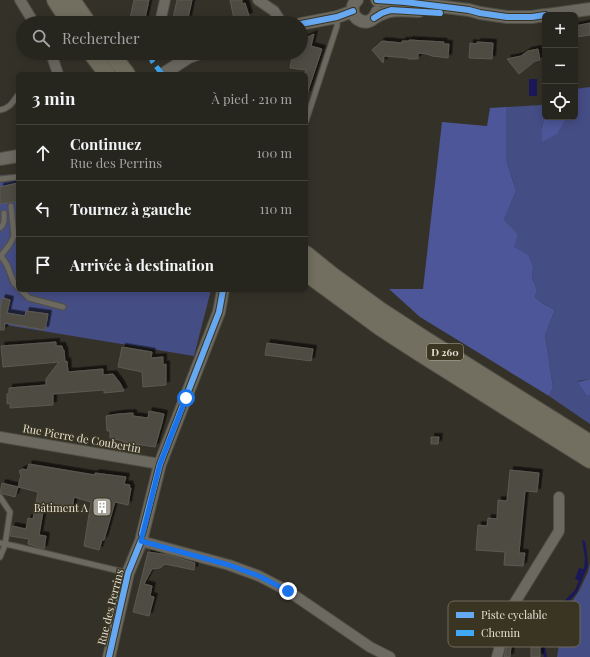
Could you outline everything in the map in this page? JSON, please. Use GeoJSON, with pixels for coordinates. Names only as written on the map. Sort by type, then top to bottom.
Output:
{"type":"FeatureCollection","features":[{"type":"Feature","properties":{"kind":"highway"},"geometry":{"type":"LineString","coordinates":[[55,0],[65,16]]}},
{"type":"Feature","properties":{"kind":"highway"},"geometry":{"type":"LineString","coordinates":[[72,0],[83,16]]}},
{"type":"Feature","properties":{"kind":"highway"},"geometry":{"type":"LineString","coordinates":[[96,60],[105,72]]}},
{"type":"Feature","properties":{"kind":"highway"},"geometry":{"type":"LineString","coordinates":[[116,60],[125,72]]}},
{"type":"Feature","properties":{"kind":"highway","name":"D 260"},"geometry":{"type":"LineString","coordinates":[[308,256],[332,275],[392,318],[590,443]]}},
{"type":"Feature","properties":{"kind":"highway","name":"D 260"},"geometry":{"type":"LineString","coordinates":[[308,274],[393,336],[590,460]]}},
{"type":"Feature","properties":{"kind":"street"},"geometry":{"type":"LineString","coordinates":[[20,0],[30,16]]}},
{"type":"Feature","properties":{"kind":"street"},"geometry":{"type":"LineString","coordinates":[[162,16],[165,0]]}},
{"type":"Feature","properties":{"kind":"street"},"geometry":{"type":"LineString","coordinates":[[258,0],[274,11],[277,16]]}},
{"type":"Feature","properties":{"kind":"street"},"geometry":{"type":"LineString","coordinates":[[372,0],[376,4],[377,8],[374,18]]}},
{"type":"Feature","properties":{"kind":"street"},"geometry":{"type":"LineString","coordinates":[[377,0],[461,9],[507,17],[542,16]]}},
{"type":"Feature","properties":{"kind":"street"},"geometry":{"type":"LineString","coordinates":[[355,6],[354,16],[357,19],[367,22],[382,13],[391,10],[469,15],[480,13]]}},
{"type":"Feature","properties":{"kind":"street"},"geometry":{"type":"LineString","coordinates":[[308,23],[337,17],[355,6]]}},
{"type":"Feature","properties":{"kind":"street"},"geometry":{"type":"LineString","coordinates":[[568,12],[590,9]]}},
{"type":"Feature","properties":{"kind":"street"},"geometry":{"type":"LineString","coordinates":[[53,60],[57,72]]}},
{"type":"Feature","properties":{"kind":"street"},"geometry":{"type":"LineString","coordinates":[[166,72],[184,60]]}},
{"type":"Feature","properties":{"kind":"street"},"geometry":{"type":"LineString","coordinates":[[0,159],[16,156]]}},
{"type":"Feature","properties":{"kind":"street","name":"Rue des Perrins"},"geometry":{"type":"LineString","coordinates":[[108,657],[128,574],[141,541],[160,464],[220,312],[223,292]]}},
{"type":"Feature","properties":{"kind":"street","name":"Rue Pierre de Coubertin"},"geometry":{"type":"LineString","coordinates":[[0,437],[160,464]]}},
{"type":"Feature","properties":{"kind":"street"},"geometry":{"type":"LineString","coordinates":[[516,601],[559,531],[558,497]]}},
{"type":"Feature","properties":{"kind":"street"},"geometry":{"type":"LineString","coordinates":[[141,541],[229,565],[259,576],[288,591],[370,647],[390,657]]}},
{"type":"Feature","properties":{"kind":"street"},"geometry":{"type":"LineString","coordinates":[[497,657],[500,647]]}},
{"type":"Feature","properties":{"kind":"lane"},"geometry":{"type":"LineString","coordinates":[[308,115],[337,26],[337,17]]}},
{"type":"Feature","properties":{"kind":"lane"},"geometry":{"type":"LineString","coordinates":[[0,110],[6,109],[16,98]]}},
{"type":"Feature","properties":{"kind":"lane"},"geometry":{"type":"LineString","coordinates":[[0,179],[16,177]]}},
{"type":"Feature","properties":{"kind":"lane"},"geometry":{"type":"LineString","coordinates":[[0,228],[5,221],[2,213],[11,209],[15,240],[0,256],[7,265],[16,285]]}},
{"type":"Feature","properties":{"kind":"lane"},"geometry":{"type":"LineString","coordinates":[[23,292],[29,298],[63,307]]}},
{"type":"Feature","properties":{"kind":"lane"},"geometry":{"type":"LineString","coordinates":[[0,497],[10,512],[0,557]]}},
{"type":"Feature","properties":{"kind":"lane"},"geometry":{"type":"LineString","coordinates":[[3,544],[128,574]]}},
{"type":"Feature","properties":{"kind":"shaded area"},"geometry":{"type":"Polygon","coordinates":[[[529,79],[537,79],[537,96],[529,96],[529,79]]]}},
{"type":"Feature","properties":{"kind":"shaded area"},"geometry":{"type":"Polygon","coordinates":[[[590,87],[590,379],[578,381],[586,395],[590,395],[590,424],[549,396],[553,387],[545,335],[555,310],[542,303],[535,297],[537,289],[532,278],[533,267],[514,247],[504,220],[516,191],[506,159],[506,107],[541,105],[542,120],[544,120],[542,142],[565,120],[578,120],[578,89],[590,87]]]}},
{"type":"Feature","properties":{"kind":"shaded area"},"geometry":{"type":"Polygon","coordinates":[[[506,107],[506,159],[516,191],[504,220],[518,235],[514,247],[528,255],[533,267],[532,278],[537,289],[535,297],[542,303],[555,310],[545,335],[553,387],[549,396],[420,317],[389,289],[423,289],[442,122],[487,126],[490,108],[506,107]]]}},
{"type":"Feature","properties":{"kind":"shaded area"},"geometry":{"type":"Polygon","coordinates":[[[544,120],[565,120],[557,134],[542,142],[544,120]]]}},
{"type":"Feature","properties":{"kind":"shaded area"},"geometry":{"type":"Polygon","coordinates":[[[16,174],[16,292],[210,292],[194,356],[0,324],[0,175],[16,174]]]}},
{"type":"Feature","properties":{"kind":"shaded area"},"geometry":{"type":"Polygon","coordinates":[[[590,379],[590,395],[586,395],[578,382],[590,379]]]}},
{"type":"Feature","properties":{"kind":"shaded area"},"geometry":{"type":"Polygon","coordinates":[[[582,540],[585,541],[588,566],[577,592],[569,601],[564,601],[575,590],[579,581],[575,579],[579,568],[584,569],[585,558],[582,540]]]}},
{"type":"Feature","properties":{"kind":"shaded area"},"geometry":{"type":"Polygon","coordinates":[[[590,563],[590,657],[557,657],[559,647],[580,647],[580,601],[572,601],[588,572],[590,563]]]}},
{"type":"Feature","properties":{"kind":"shaded area"},"geometry":{"type":"Polygon","coordinates":[[[542,647],[545,647],[547,657],[544,657],[542,647]]]}},
{"type":"Feature","properties":{"kind":"building"},"geometry":{"type":"Polygon","coordinates":[[[134,0],[149,0],[146,16],[131,16],[134,0]]]}},
{"type":"Feature","properties":{"kind":"building"},"geometry":{"type":"Polygon","coordinates":[[[177,0],[192,0],[189,16],[174,16],[177,0]]]}},
{"type":"Feature","properties":{"kind":"building"},"geometry":{"type":"Polygon","coordinates":[[[230,0],[242,0],[242,4],[245,3],[249,16],[233,16],[230,0]]]}},
{"type":"Feature","properties":{"kind":"building"},"geometry":{"type":"Polygon","coordinates":[[[590,23],[590,35],[578,37],[578,25],[590,23]]]}},
{"type":"Feature","properties":{"kind":"building"},"geometry":{"type":"Polygon","coordinates":[[[314,34],[311,46],[322,49],[308,91],[308,72],[305,72],[306,70],[290,68],[292,60],[308,60],[308,37],[314,34]]]}},
{"type":"Feature","properties":{"kind":"building"},"geometry":{"type":"Polygon","coordinates":[[[382,41],[402,43],[402,41],[444,42],[443,44],[449,44],[448,58],[418,53],[418,59],[384,56],[383,63],[372,50],[382,41]]]}},
{"type":"Feature","properties":{"kind":"building"},"geometry":{"type":"Polygon","coordinates":[[[477,42],[493,43],[492,59],[469,58],[470,43],[477,44],[477,42]]]}},
{"type":"Feature","properties":{"kind":"building"},"geometry":{"type":"Polygon","coordinates":[[[538,49],[540,60],[535,61],[519,74],[507,59],[521,56],[528,51],[538,49]]]}},
{"type":"Feature","properties":{"kind":"building"},"geometry":{"type":"Polygon","coordinates":[[[16,183],[16,202],[0,204],[0,187],[16,183]]]}},
{"type":"Feature","properties":{"kind":"building"},"geometry":{"type":"Polygon","coordinates":[[[2,298],[10,300],[7,313],[25,316],[26,311],[48,314],[45,330],[5,323],[4,330],[0,330],[2,298]]]}},
{"type":"Feature","properties":{"kind":"building"},"geometry":{"type":"Polygon","coordinates":[[[56,342],[56,346],[62,346],[64,350],[68,372],[103,369],[103,375],[113,374],[124,391],[104,393],[104,390],[53,394],[53,405],[10,408],[10,403],[7,404],[7,394],[9,393],[9,388],[46,385],[46,379],[59,362],[3,367],[1,346],[56,342]]]}},
{"type":"Feature","properties":{"kind":"building"},"geometry":{"type":"Polygon","coordinates":[[[267,343],[313,349],[311,361],[265,355],[267,343]]]}},
{"type":"Feature","properties":{"kind":"building"},"geometry":{"type":"Polygon","coordinates":[[[122,347],[152,352],[151,358],[163,357],[163,365],[166,364],[166,385],[143,387],[142,372],[118,367],[122,347]]]}},
{"type":"Feature","properties":{"kind":"building"},"geometry":{"type":"Polygon","coordinates":[[[149,411],[164,414],[155,447],[123,442],[110,438],[110,431],[107,431],[106,416],[133,413],[133,416],[148,418],[149,411]]]}},
{"type":"Feature","properties":{"kind":"building"},"geometry":{"type":"Polygon","coordinates":[[[431,437],[439,437],[438,444],[431,444],[431,437]]]}},
{"type":"Feature","properties":{"kind":"building","name":"Bâtiment A"},"geometry":{"type":"Polygon","coordinates":[[[29,464],[95,475],[95,473],[126,477],[124,484],[130,485],[129,487],[131,488],[128,505],[115,502],[104,540],[102,540],[99,550],[84,546],[91,502],[74,497],[72,511],[44,506],[39,535],[46,536],[44,549],[28,544],[29,539],[10,536],[12,526],[26,529],[28,518],[33,519],[38,492],[18,487],[21,475],[19,471],[23,469],[27,470],[29,464]]]}},
{"type":"Feature","properties":{"kind":"building"},"geometry":{"type":"Polygon","coordinates":[[[510,470],[539,473],[537,492],[525,491],[519,553],[525,553],[523,566],[504,565],[505,552],[476,550],[478,525],[487,526],[488,518],[497,519],[498,500],[507,501],[510,470]]]}},
{"type":"Feature","properties":{"kind":"building"},"geometry":{"type":"Polygon","coordinates":[[[2,483],[18,487],[15,497],[0,493],[2,483]]]}},
{"type":"Feature","properties":{"kind":"building"},"geometry":{"type":"Polygon","coordinates":[[[148,552],[169,555],[195,563],[194,570],[165,564],[160,568],[152,569],[144,584],[152,586],[150,596],[154,597],[149,616],[133,612],[148,552]]]}},
{"type":"Feature","properties":{"kind":"building"},"geometry":{"type":"Polygon","coordinates":[[[506,647],[511,647],[510,657],[504,657],[506,647]]]}},
{"type":"Feature","properties":{"kind":"building"},"geometry":{"type":"Polygon","coordinates":[[[531,647],[540,647],[540,657],[531,657],[531,647]]]}},
{"type":"Feature","properties":{"kind":"marked path"},"geometry":{"type":"LineString","coordinates":[[152,60],[160,72]]}},
{"type":"Feature","properties":{"kind":"cycle path"},"geometry":{"type":"LineString","coordinates":[[377,0],[469,10],[507,17],[542,15]]}},
{"type":"Feature","properties":{"kind":"cycle path"},"geometry":{"type":"LineString","coordinates":[[374,18],[391,10],[440,13]]}},
{"type":"Feature","properties":{"kind":"cycle path"},"geometry":{"type":"LineString","coordinates":[[308,23],[337,17],[353,11]]}},
{"type":"Feature","properties":{"kind":"cycle path"},"geometry":{"type":"LineString","coordinates":[[142,534],[160,464],[219,312],[223,292]]}},
{"type":"Feature","properties":{"kind":"cycle path"},"geometry":{"type":"LineString","coordinates":[[109,657],[128,573],[141,541]]}},
{"type":"Feature","properties":{"kind":"place","name":"Bâtiment A"},"geometry":{"type":"Point","coordinates":[102,507]}},
{"type":"Feature","properties":{"kind":"route"},"geometry":{"type":"LineString","coordinates":[[186,398],[160,464],[141,541],[229,565],[259,576],[288,591]]}}]}
